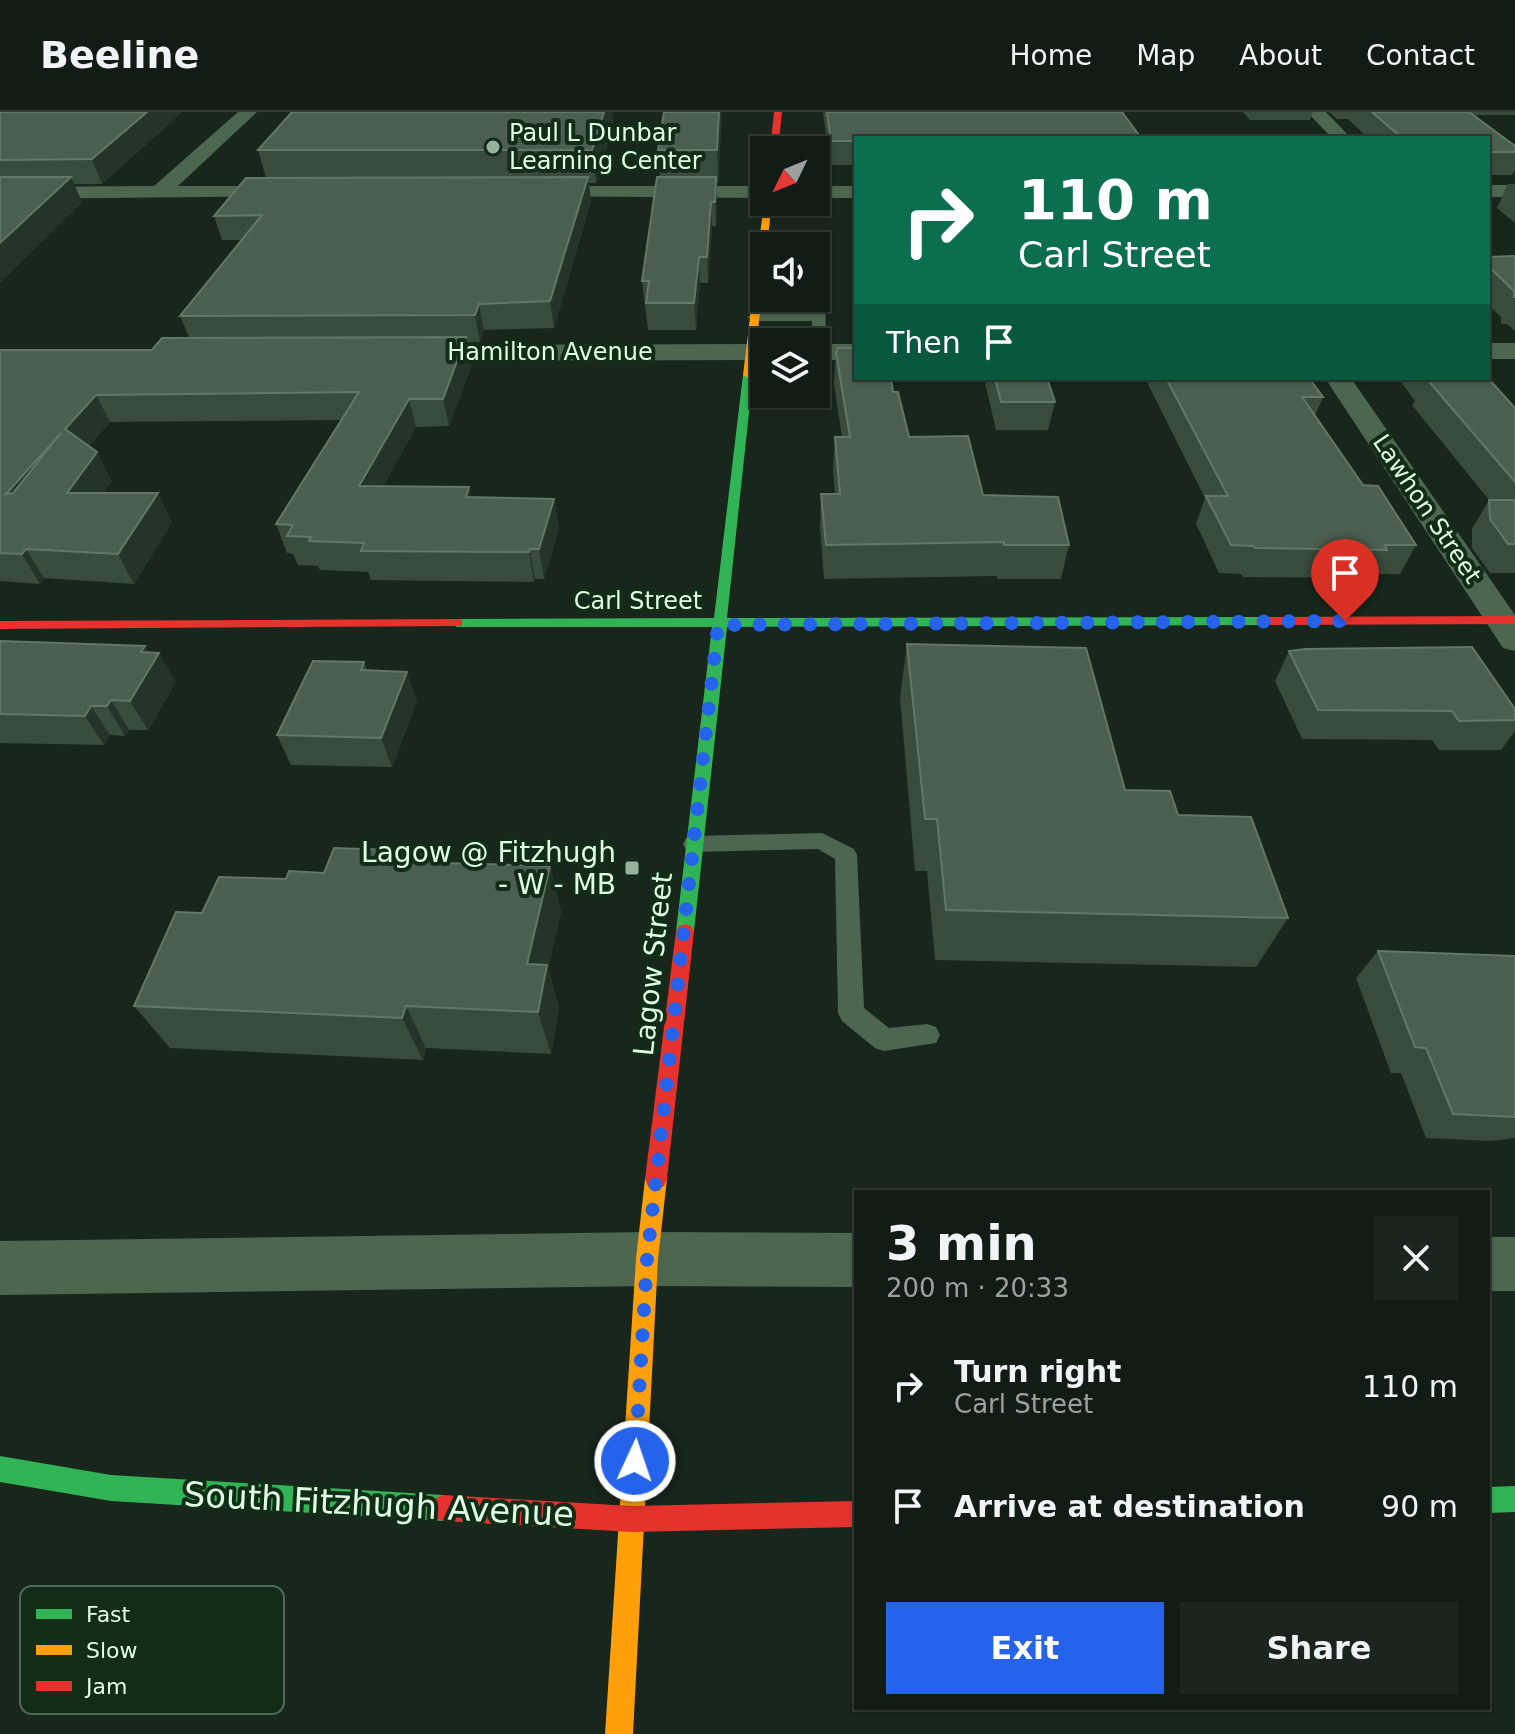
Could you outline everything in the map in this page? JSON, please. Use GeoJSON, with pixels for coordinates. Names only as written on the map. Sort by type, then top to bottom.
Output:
{"type":"FeatureCollection","features":[{"type":"Feature","properties":{"kind":"street"},"geometry":{"type":"LineString","coordinates":[[160,192],[248,112]]}},
{"type":"Feature","properties":{"kind":"street"},"geometry":{"type":"LineString","coordinates":[[775,136],[778,112]]}},
{"type":"Feature","properties":{"kind":"street"},"geometry":{"type":"LineString","coordinates":[[1316,112],[1340,136]]}},
{"type":"Feature","properties":{"kind":"street"},"geometry":{"type":"LineString","coordinates":[[1490,191],[1515,191]]}},
{"type":"Feature","properties":{"kind":"street"},"geometry":{"type":"LineString","coordinates":[[0,193],[319,192]]}},
{"type":"Feature","properties":{"kind":"street"},"geometry":{"type":"LineString","coordinates":[[510,192],[750,192]]}},
{"type":"Feature","properties":{"kind":"street"},"geometry":{"type":"LineString","coordinates":[[830,192],[854,192]]}},
{"type":"Feature","properties":{"kind":"street","name":"Lagow Street"},"geometry":{"type":"LineString","coordinates":[[755,312],[755,328]]}},
{"type":"Feature","properties":{"kind":"street"},"geometry":{"type":"LineString","coordinates":[[1490,351],[1515,351]]}},
{"type":"Feature","properties":{"kind":"street","name":"Hamilton Avenue"},"geometry":{"type":"LineString","coordinates":[[383,353],[750,352]]}},
{"type":"Feature","properties":{"kind":"street"},"geometry":{"type":"LineString","coordinates":[[830,352],[854,352]]}},
{"type":"Feature","properties":{"kind":"street","name":"Lawhon Street"},"geometry":{"type":"LineString","coordinates":[[1339,380],[1511,626]]}},
{"type":"Feature","properties":{"kind":"street","name":"Lagow Street"},"geometry":{"type":"LineString","coordinates":[[619,1734],[647,1259],[718,625],[750,401]]}},
{"type":"Feature","properties":{"kind":"street","name":"Carl Street"},"geometry":{"type":"LineString","coordinates":[[0,625],[1511,626]]}},
{"type":"Feature","properties":{"kind":"street"},"geometry":{"type":"LineString","coordinates":[[0,1268],[647,1259],[854,1260]]}},
{"type":"Feature","properties":{"kind":"street"},"geometry":{"type":"LineString","coordinates":[[1490,1264],[1515,1264]]}},
{"type":"Feature","properties":{"kind":"street","name":"South Fitzhugh Avenue"},"geometry":{"type":"LineString","coordinates":[[0,1469],[111,1488],[632,1519],[854,1514]]}},
{"type":"Feature","properties":{"kind":"street"},"geometry":{"type":"LineString","coordinates":[[1490,1500],[1515,1499]]}},
{"type":"Feature","properties":{"kind":"lane"},"geometry":{"type":"LineString","coordinates":[[819,312],[819,328]]}},
{"type":"Feature","properties":{"kind":"lane"},"geometry":{"type":"LineString","coordinates":[[754,317],[819,317]]}},
{"type":"Feature","properties":{"kind":"lane"},"geometry":{"type":"LineString","coordinates":[[694,844],[822,841],[846,855],[851,1013],[884,1040],[927,1035]]}},
{"type":"Feature","properties":{"kind":"building"},"geometry":{"type":"Polygon","coordinates":[[[0,112],[147,112],[92,159],[0,160],[0,112]]]}},
{"type":"Feature","properties":{"kind":"building"},"geometry":{"type":"Polygon","coordinates":[[[292,112],[604,112],[592,150],[258,150],[292,112]]]}},
{"type":"Feature","properties":{"kind":"building"},"geometry":{"type":"Polygon","coordinates":[[[664,112],[719,112],[717,150],[658,150],[664,112]]]}},
{"type":"Feature","properties":{"kind":"building"},"geometry":{"type":"Polygon","coordinates":[[[827,112],[1122,112],[1140,136],[854,136],[854,141],[831,141],[827,112]]]}},
{"type":"Feature","properties":{"kind":"building"},"geometry":{"type":"Polygon","coordinates":[[[1372,112],[1469,112],[1515,146],[1515,152],[1490,152],[1490,136],[1400,136],[1372,112]]]}},
{"type":"Feature","properties":{"kind":"building"},"geometry":{"type":"Polygon","coordinates":[[[0,177],[71,177],[0,243],[0,177]]]}},
{"type":"Feature","properties":{"kind":"building"},"geometry":{"type":"Polygon","coordinates":[[[588,177],[550,301],[479,304],[475,315],[180,316],[262,215],[214,216],[246,178],[588,177]]]}},
{"type":"Feature","properties":{"kind":"building"},"geometry":{"type":"Polygon","coordinates":[[[657,177],[716,177],[707,257],[699,257],[694,303],[646,303],[649,281],[642,281],[657,177]]]}},
{"type":"Feature","properties":{"kind":"building"},"geometry":{"type":"Polygon","coordinates":[[[1515,256],[1515,297],[1514,291],[1490,268],[1490,257],[1515,256]]]}},
{"type":"Feature","properties":{"kind":"building"},"geometry":{"type":"Polygon","coordinates":[[[466,337],[443,399],[409,399],[359,486],[469,487],[466,497],[554,499],[539,549],[530,549],[529,552],[361,551],[364,543],[309,541],[311,537],[287,536],[293,525],[276,524],[359,392],[96,395],[65,429],[97,452],[67,493],[158,493],[118,554],[26,549],[22,554],[0,553],[0,350],[152,350],[162,338],[466,337]],[[61,433],[6,494],[13,493],[61,433]]]}},
{"type":"Feature","properties":{"kind":"building"},"geometry":{"type":"Polygon","coordinates":[[[838,348],[854,348],[854,380],[891,380],[893,392],[898,392],[909,437],[968,436],[983,495],[1058,497],[1069,545],[1004,545],[1004,542],[826,545],[821,494],[840,494],[835,437],[850,437],[836,353],[838,348]]]}},
{"type":"Feature","properties":{"kind":"building"},"geometry":{"type":"Polygon","coordinates":[[[996,380],[1048,380],[1055,402],[1001,402],[996,380]]]}},
{"type":"Feature","properties":{"kind":"building"},"geometry":{"type":"Polygon","coordinates":[[[1167,380],[1310,380],[1323,397],[1302,397],[1363,485],[1378,486],[1416,545],[1385,545],[1387,550],[1231,545],[1206,496],[1228,496],[1167,380]]]}},
{"type":"Feature","properties":{"kind":"building"},"geometry":{"type":"Polygon","coordinates":[[[1428,380],[1490,380],[1515,408],[1515,482],[1428,380]]]}},
{"type":"Feature","properties":{"kind":"building"},"geometry":{"type":"Polygon","coordinates":[[[1489,500],[1515,500],[1515,544],[1508,544],[1490,519],[1489,500]]]}},
{"type":"Feature","properties":{"kind":"building"},"geometry":{"type":"Polygon","coordinates":[[[0,641],[145,646],[141,652],[159,653],[130,701],[111,700],[107,706],[91,706],[85,716],[0,714],[0,641]]]}},
{"type":"Feature","properties":{"kind":"building"},"geometry":{"type":"Polygon","coordinates":[[[907,644],[1086,648],[1125,790],[1170,791],[1178,815],[1251,817],[1288,918],[946,910],[937,819],[925,819],[907,644]]]}},
{"type":"Feature","properties":{"kind":"building"},"geometry":{"type":"Polygon","coordinates":[[[1472,647],[1515,709],[1515,720],[1459,721],[1452,711],[1318,710],[1289,651],[1305,649],[1472,647]]]}},
{"type":"Feature","properties":{"kind":"building"},"geometry":{"type":"Polygon","coordinates":[[[313,661],[364,662],[361,670],[407,672],[381,738],[277,735],[313,661]]]}},
{"type":"Feature","properties":{"kind":"building"},"geometry":{"type":"Polygon","coordinates":[[[334,848],[448,852],[445,863],[550,866],[527,964],[547,965],[538,1012],[406,1006],[402,1018],[134,1006],[176,912],[202,913],[219,877],[286,879],[289,871],[324,873],[334,848]]]}},
{"type":"Feature","properties":{"kind":"building"},"geometry":{"type":"Polygon","coordinates":[[[1378,951],[1515,956],[1515,1117],[1453,1114],[1426,1048],[1415,1047],[1378,951]]]}},
{"type":"Feature","properties":{"kind":"traffic: fast"},"geometry":{"type":"LineString","coordinates":[[685,931],[748,375]]}},
{"type":"Feature","properties":{"kind":"traffic: fast"},"geometry":{"type":"LineString","coordinates":[[457,623],[1262,621]]}},
{"type":"Feature","properties":{"kind":"traffic: fast"},"geometry":{"type":"LineString","coordinates":[[0,1469],[111,1488],[443,1508]]}},
{"type":"Feature","properties":{"kind":"traffic: fast"},"geometry":{"type":"LineString","coordinates":[[1490,1500],[1515,1499]]}},
{"type":"Feature","properties":{"kind":"traffic: slow"},"geometry":{"type":"LineString","coordinates":[[748,375],[766,216]]}},
{"type":"Feature","properties":{"kind":"traffic: slow"},"geometry":{"type":"LineString","coordinates":[[619,1734],[647,1259],[656,1179]]}},
{"type":"Feature","properties":{"kind":"traffic: jam"},"geometry":{"type":"LineString","coordinates":[[775,136],[778,112]]}},
{"type":"Feature","properties":{"kind":"traffic: jam"},"geometry":{"type":"LineString","coordinates":[[1262,621],[1515,620]]}},
{"type":"Feature","properties":{"kind":"traffic: jam"},"geometry":{"type":"LineString","coordinates":[[0,625],[457,623]]}},
{"type":"Feature","properties":{"kind":"traffic: jam"},"geometry":{"type":"LineString","coordinates":[[656,1179],[685,931]]}},
{"type":"Feature","properties":{"kind":"traffic: jam"},"geometry":{"type":"LineString","coordinates":[[443,1508],[632,1519],[854,1514]]}},
{"type":"Feature","properties":{"kind":"place","name":"Paul L Dunbar Learning Center"},"geometry":{"type":"Point","coordinates":[493,147]}},
{"type":"Feature","properties":{"kind":"place","name":"Lagow @ Fitzhugh - W - MB"},"geometry":{"type":"Point","coordinates":[632,868]}},
{"type":"Feature","properties":{"kind":"route"},"geometry":{"type":"LineString","coordinates":[[635,1461],[647,1259],[718,625],[1345,621]]}}]}
